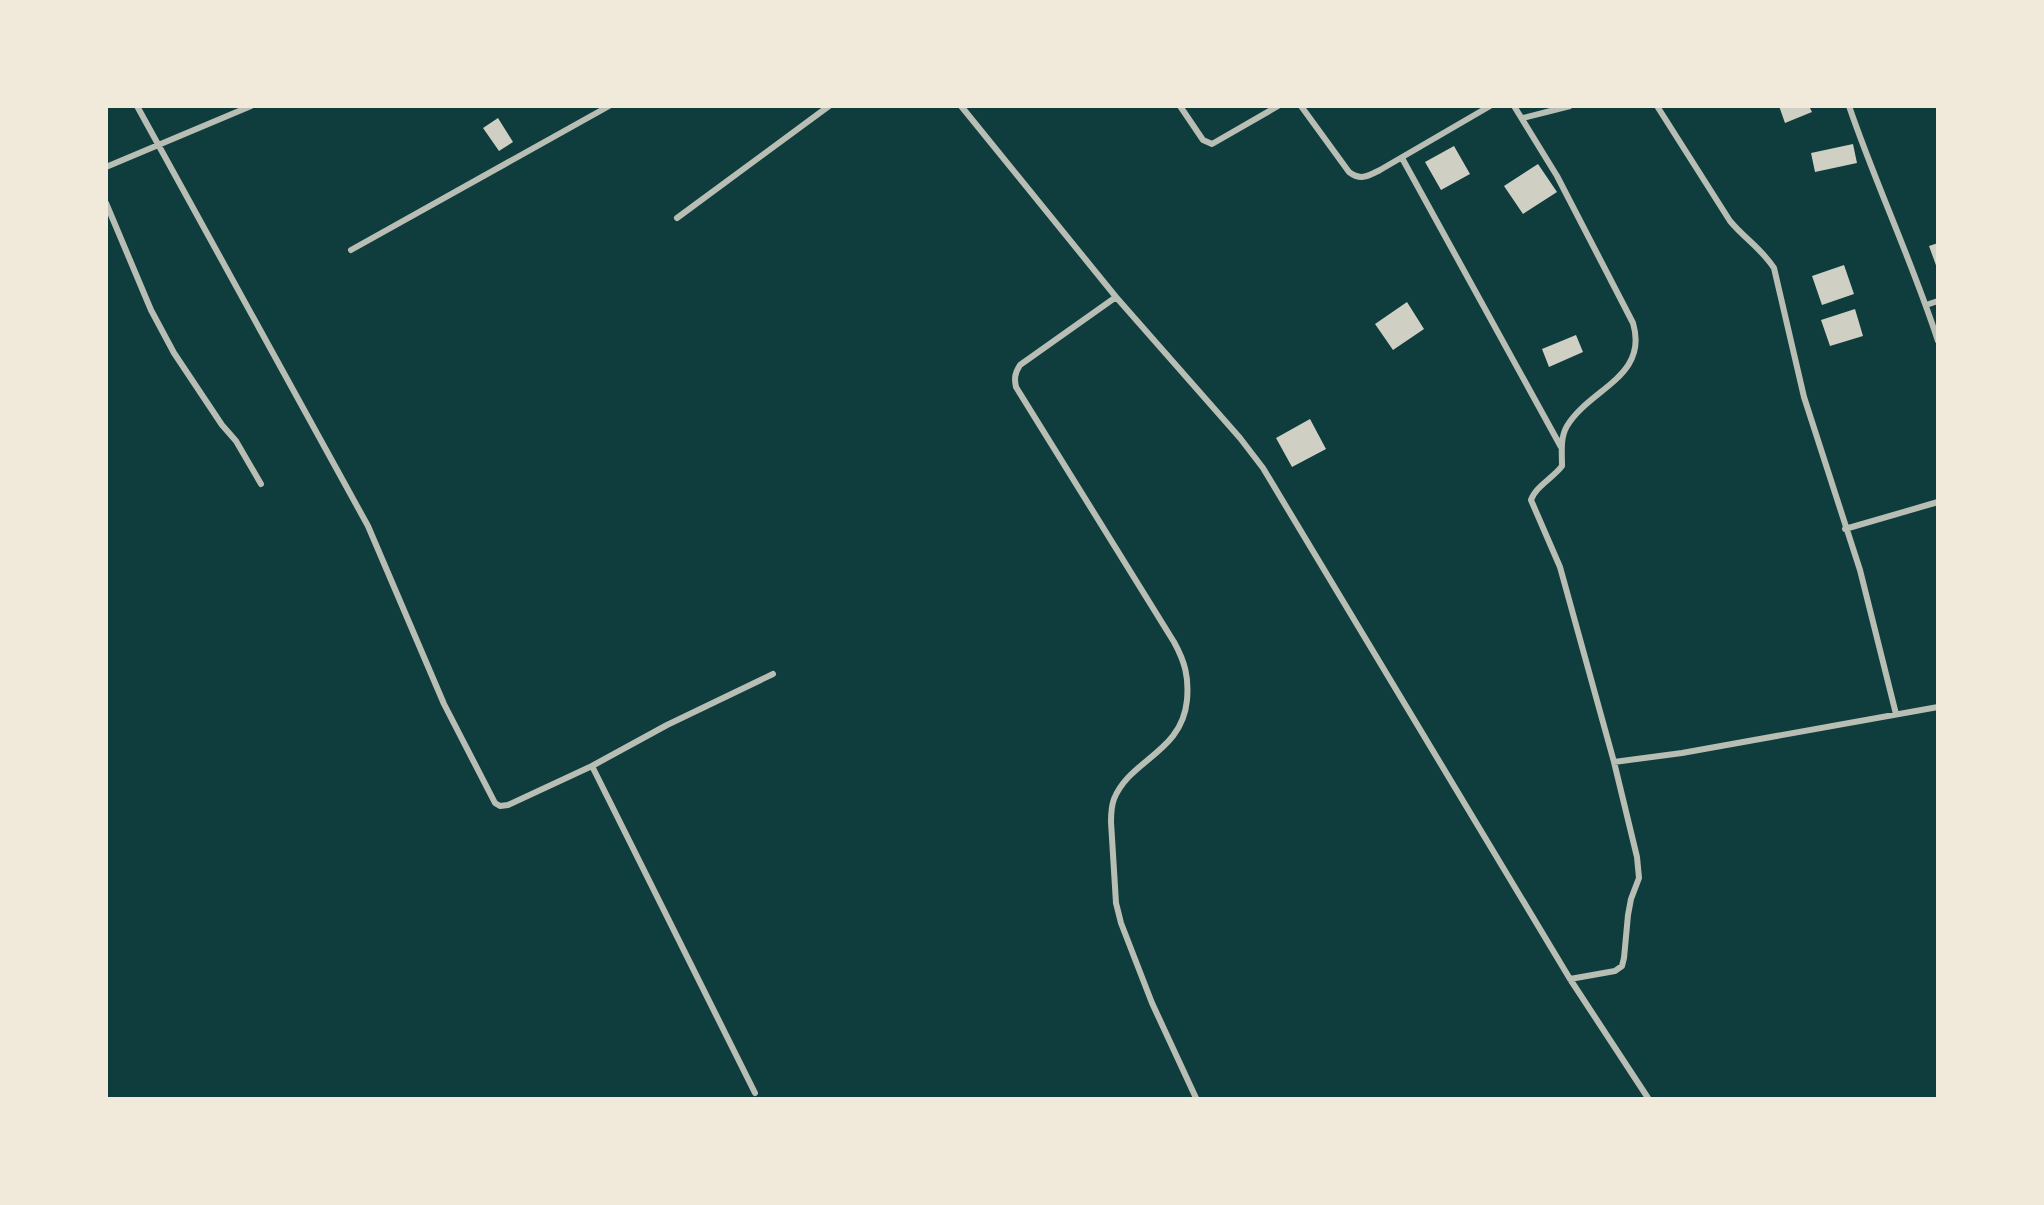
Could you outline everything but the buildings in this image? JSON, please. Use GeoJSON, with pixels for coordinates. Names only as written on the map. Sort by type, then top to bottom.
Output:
{"type":"FeatureCollection","features":[{"type":"Feature","properties":{"kind":"street"},"geometry":{"type":"LineString","coordinates":[[137,106],[368,526],[444,704],[495,803],[508,806],[773,674]]}},
{"type":"Feature","properties":{"kind":"street"},"geometry":{"type":"LineString","coordinates":[[106,167],[251,106]]}},
{"type":"Feature","properties":{"kind":"street"},"geometry":{"type":"LineString","coordinates":[[351,250],[609,106]]}},
{"type":"Feature","properties":{"kind":"street"},"geometry":{"type":"LineString","coordinates":[[677,218],[829,106]]}},
{"type":"Feature","properties":{"kind":"street"},"geometry":{"type":"LineString","coordinates":[[961,106],[1116,297],[1240,438],[1263,468],[1570,979],[1648,1098]]}},
{"type":"Feature","properties":{"kind":"street"},"geometry":{"type":"LineString","coordinates":[[1180,106],[1203,140],[1212,144],[1278,106]]}},
{"type":"Feature","properties":{"kind":"street"},"geometry":{"type":"LineString","coordinates":[[1301,106],[1349,172],[1360,178],[1402,158],[1490,106]]}},
{"type":"Feature","properties":{"kind":"street"},"geometry":{"type":"LineString","coordinates":[[1514,106],[1557,176],[1633,323],[1637,341],[1628,367],[1621,376],[1583,406],[1566,427],[1561,447],[1562,466],[1533,494],[1531,500],[1560,567],[1638,856],[1639,878],[1631,899],[1622,966],[1615,971],[1570,979]]}},
{"type":"Feature","properties":{"kind":"street"},"geometry":{"type":"LineString","coordinates":[[1523,118],[1570,106]]}},
{"type":"Feature","properties":{"kind":"street"},"geometry":{"type":"LineString","coordinates":[[1657,106],[1730,221],[1740,233],[1764,252],[1774,268],[1804,397],[1871,610],[1896,714]]}},
{"type":"Feature","properties":{"kind":"street"},"geometry":{"type":"LineString","coordinates":[[1849,106],[1938,341]]}},
{"type":"Feature","properties":{"kind":"street"},"geometry":{"type":"LineString","coordinates":[[1402,158],[1561,447]]}},
{"type":"Feature","properties":{"kind":"street"},"geometry":{"type":"LineString","coordinates":[[106,202],[151,310],[174,353],[215,416],[236,441],[261,484]]}},
{"type":"Feature","properties":{"kind":"street"},"geometry":{"type":"LineString","coordinates":[[1116,297],[1020,366],[1014,380],[1016,387],[1174,642],[1187,673],[1189,685],[1183,720],[1174,737],[1121,787],[1111,809],[1111,822],[1116,903],[1121,923],[1152,1003],[1196,1098]]}},
{"type":"Feature","properties":{"kind":"street"},"geometry":{"type":"LineString","coordinates":[[1926,305],[1938,301]]}},
{"type":"Feature","properties":{"kind":"street"},"geometry":{"type":"LineString","coordinates":[[1845,529],[1938,502]]}},
{"type":"Feature","properties":{"kind":"street"},"geometry":{"type":"LineString","coordinates":[[1614,762],[1682,753],[1938,707]]}},
{"type":"Feature","properties":{"kind":"street"},"geometry":{"type":"LineString","coordinates":[[592,766],[755,1093]]}}]}
